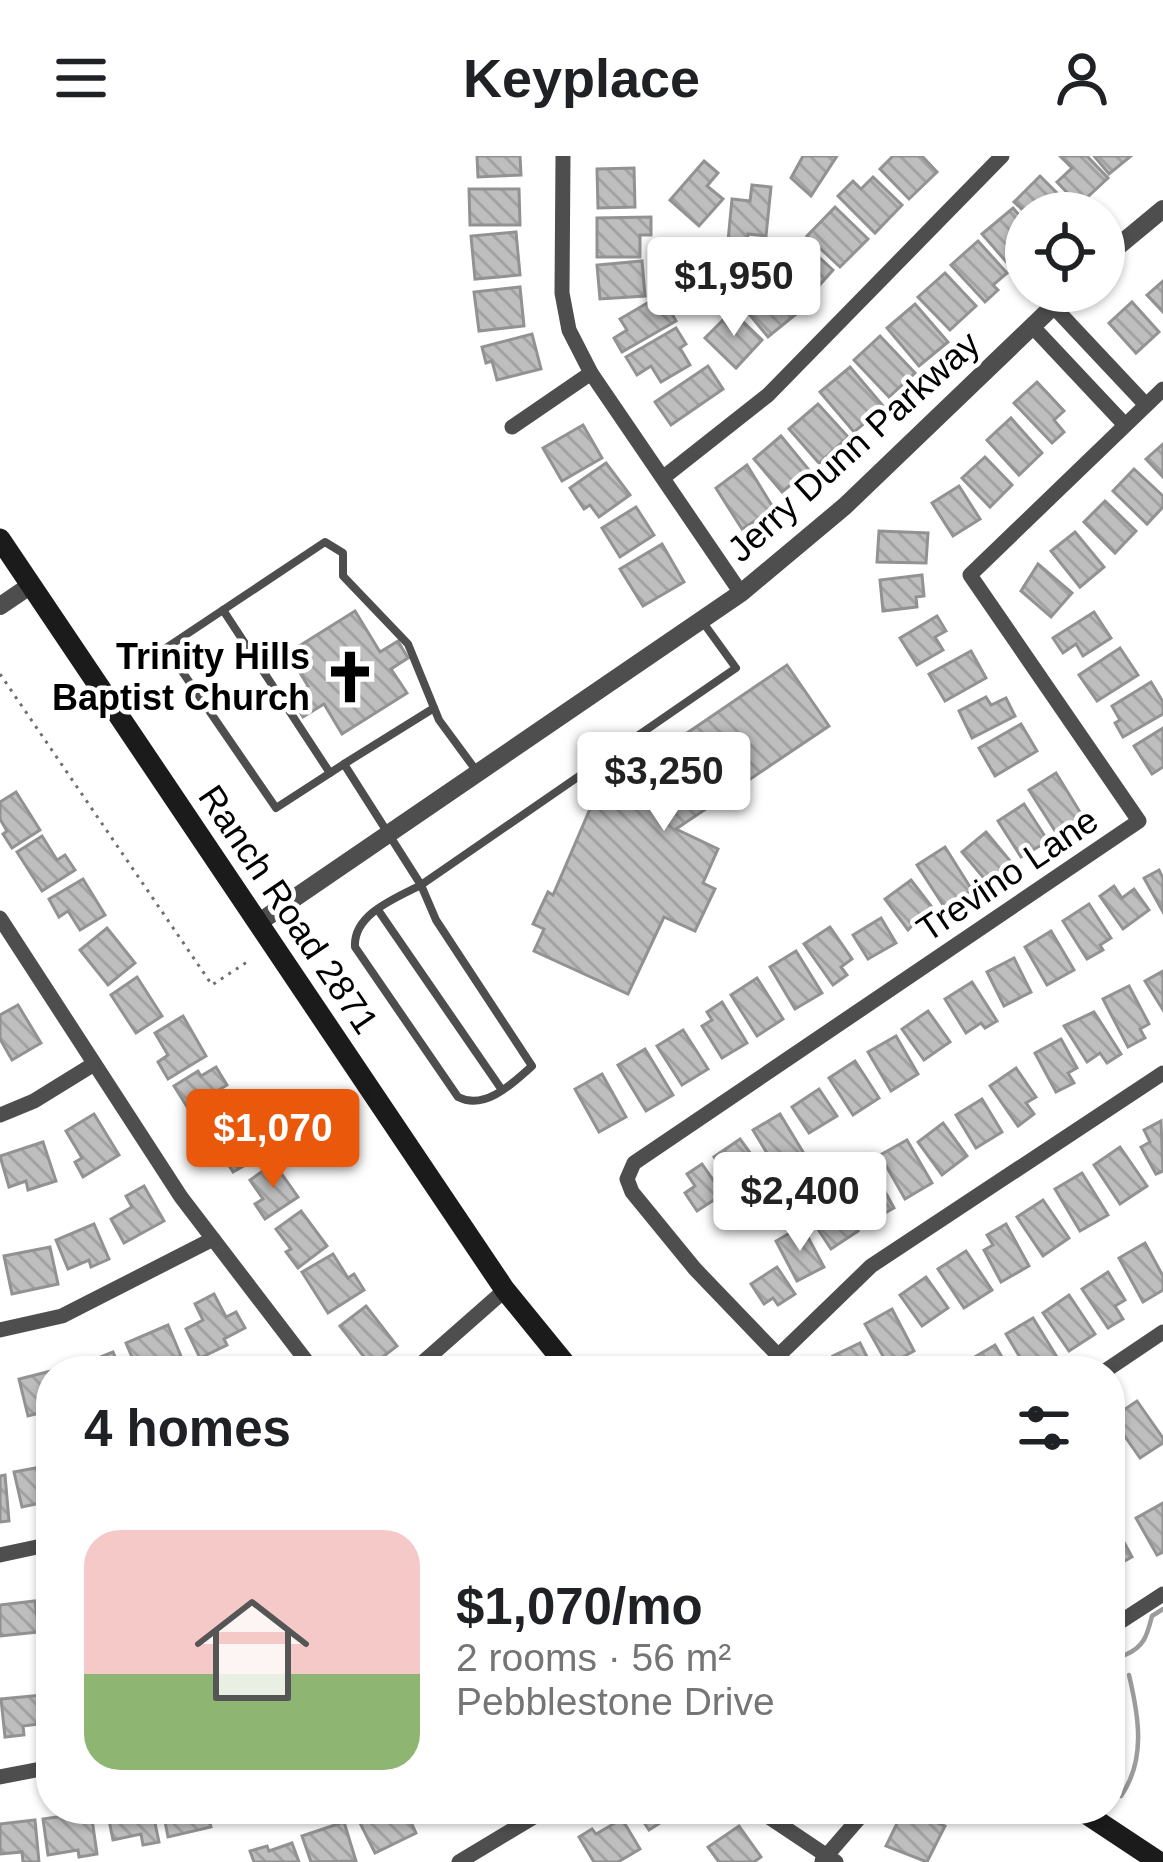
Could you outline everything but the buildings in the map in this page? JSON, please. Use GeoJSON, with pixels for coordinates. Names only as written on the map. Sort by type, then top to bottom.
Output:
{"type":"FeatureCollection","features":[{"type":"Feature","properties":{"kind":"main road","name":"Ranch Road 2871"},"geometry":{"type":"LineString","coordinates":[[0,539],[505,1290],[559,1356]]}},
{"type":"Feature","properties":{"kind":"main road"},"geometry":{"type":"LineString","coordinates":[[1102,1824],[1159,1862]]}},
{"type":"Feature","properties":{"kind":"street"},"geometry":{"type":"LineString","coordinates":[[563,156],[562,292],[569,330],[591,373],[741,593]]}},
{"type":"Feature","properties":{"kind":"street"},"geometry":{"type":"LineString","coordinates":[[664,477],[768,394],[1002,156]]}},
{"type":"Feature","properties":{"kind":"street"},"geometry":{"type":"LineString","coordinates":[[1125,240],[1163,208]]}},
{"type":"Feature","properties":{"kind":"street","name":"Jerry Dunn Parkway"},"geometry":{"type":"LineString","coordinates":[[258,923],[741,593],[845,506],[1047,312]]}},
{"type":"Feature","properties":{"kind":"street"},"geometry":{"type":"LineString","coordinates":[[1059,312],[1146,405]]}},
{"type":"Feature","properties":{"kind":"street"},"geometry":{"type":"LineString","coordinates":[[1032,326],[1125,425]]}},
{"type":"Feature","properties":{"kind":"street"},"geometry":{"type":"LineString","coordinates":[[512,427],[591,373]]}},
{"type":"Feature","properties":{"kind":"street","name":"Trevino Lane"},"geometry":{"type":"LineString","coordinates":[[777,1356],[694,1269],[632,1192],[627,1179],[634,1163],[1139,821],[970,575],[1163,389]]}},
{"type":"Feature","properties":{"kind":"street"},"geometry":{"type":"LineString","coordinates":[[0,606],[31,585]]}},
{"type":"Feature","properties":{"kind":"street"},"geometry":{"type":"LineString","coordinates":[[0,918],[212,1239],[302,1356]]}},
{"type":"Feature","properties":{"kind":"street"},"geometry":{"type":"LineString","coordinates":[[0,1115],[34,1101],[94,1064]]}},
{"type":"Feature","properties":{"kind":"street"},"geometry":{"type":"LineString","coordinates":[[779,1356],[871,1266],[1163,1073]]}},
{"type":"Feature","properties":{"kind":"street"},"geometry":{"type":"LineString","coordinates":[[0,1330],[62,1316],[212,1239]]}},
{"type":"Feature","properties":{"kind":"street"},"geometry":{"type":"LineString","coordinates":[[430,1356],[505,1290]]}},
{"type":"Feature","properties":{"kind":"street"},"geometry":{"type":"LineString","coordinates":[[1125,1358],[1163,1332]]}},
{"type":"Feature","properties":{"kind":"street"},"geometry":{"type":"LineString","coordinates":[[0,1555],[36,1547]]}},
{"type":"Feature","properties":{"kind":"street"},"geometry":{"type":"LineString","coordinates":[[1125,1619],[1163,1594]]}},
{"type":"Feature","properties":{"kind":"street"},"geometry":{"type":"LineString","coordinates":[[0,1777],[36,1770]]}},
{"type":"Feature","properties":{"kind":"street"},"geometry":{"type":"LineString","coordinates":[[459,1862],[522,1824]]}},
{"type":"Feature","properties":{"kind":"street"},"geometry":{"type":"LineString","coordinates":[[778,1824],[829,1860],[856,1824]]}},
{"type":"Feature","properties":{"kind":"lane"},"geometry":{"type":"LineString","coordinates":[[434,708],[276,808],[166,648],[325,542],[343,553],[343,576],[408,644],[434,708],[478,773]]}},
{"type":"Feature","properties":{"kind":"lane"},"geometry":{"type":"LineString","coordinates":[[223,610],[330,773]]}},
{"type":"Feature","properties":{"kind":"lane"},"geometry":{"type":"LineString","coordinates":[[344,764],[422,885],[436,920],[532,1066],[492,1097],[468,1102],[458,1097],[355,947],[355,934],[363,920],[422,885],[736,668],[701,620]]}},
{"type":"Feature","properties":{"kind":"lane"},"geometry":{"type":"LineString","coordinates":[[378,910],[502,1090]]}},
{"type":"Feature","properties":{"kind":"path"},"geometry":{"type":"LineString","coordinates":[[0,674],[212,985],[248,962]]}},
{"type":"Feature","properties":{"kind":"waterway"},"geometry":{"type":"LineString","coordinates":[[1125,1655],[1141,1644],[1152,1616],[1163,1609]]}},
{"type":"Feature","properties":{"kind":"waterway"},"geometry":{"type":"LineString","coordinates":[[1125,1789],[1137,1753],[1129,1675]]}},
{"type":"Feature","properties":{"kind":"place","name":"Trinity Hills Baptist Church"},"geometry":{"type":"Point","coordinates":[350,677]}}]}
